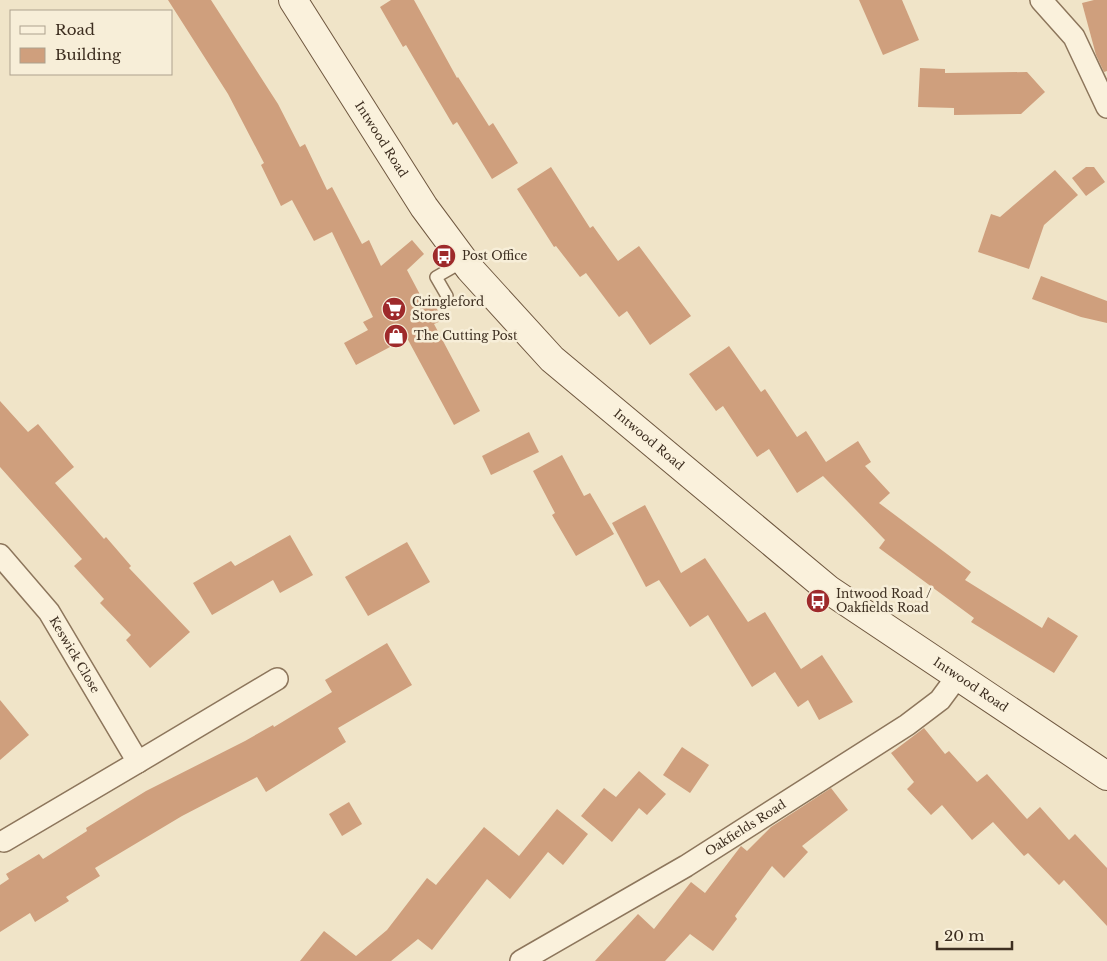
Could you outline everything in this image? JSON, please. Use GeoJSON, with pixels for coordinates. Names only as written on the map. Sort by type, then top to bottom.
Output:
{"type":"FeatureCollection","features":[{"type":"Feature","properties":{"kind":"street","name":"Intwood Road"},"geometry":{"type":"LineString","coordinates":[[293,0],[424,207],[464,261],[513,317],[560,365],[828,590],[957,677],[1053,738],[1107,776]]}},
{"type":"Feature","properties":{"kind":"street"},"geometry":{"type":"LineString","coordinates":[[1041,0],[1074,37],[1107,106]]}},
{"type":"Feature","properties":{"kind":"street","name":"Keswick Close"},"geometry":{"type":"LineString","coordinates":[[0,555],[49,612],[138,762]]}},
{"type":"Feature","properties":{"kind":"street","name":"Oakfields Road"},"geometry":{"type":"LineString","coordinates":[[521,961],[686,866],[907,725],[940,700],[957,677]]}},
{"type":"Feature","properties":{"kind":"street"},"geometry":{"type":"LineString","coordinates":[[4,841],[277,679]]}},
{"type":"Feature","properties":{"kind":"lane"},"geometry":{"type":"LineString","coordinates":[[447,296],[436,277],[464,261]]}},
{"type":"Feature","properties":{"kind":"building"},"geometry":{"type":"Polygon","coordinates":[[[168,0],[211,0],[278,104],[300,147],[305,144],[327,190],[332,187],[362,244],[369,240],[381,266],[412,240],[424,254],[407,270],[425,304],[432,300],[443,320],[434,324],[480,411],[454,425],[407,338],[356,365],[344,343],[368,330],[363,322],[373,317],[332,232],[314,241],[292,200],[281,206],[261,165],[264,163],[228,94],[168,0]]]}},
{"type":"Feature","properties":{"kind":"building"},"geometry":{"type":"Polygon","coordinates":[[[391,0],[414,0],[457,78],[489,126],[493,123],[518,163],[492,179],[457,122],[453,125],[406,45],[403,47],[380,7],[391,0]]]}},
{"type":"Feature","properties":{"kind":"building"},"geometry":{"type":"Polygon","coordinates":[[[859,0],[902,0],[919,40],[883,55],[859,0]]]}},
{"type":"Feature","properties":{"kind":"building"},"geometry":{"type":"Polygon","coordinates":[[[1094,0],[1107,0],[1107,71],[1104,72],[1096,55],[1082,3],[1094,0]]]}},
{"type":"Feature","properties":{"kind":"building"},"geometry":{"type":"Polygon","coordinates":[[[920,68],[945,69],[945,73],[1027,72],[1045,92],[1021,114],[954,115],[954,108],[918,107],[920,68]]]}},
{"type":"Feature","properties":{"kind":"building"},"geometry":{"type":"Polygon","coordinates":[[[551,167],[590,228],[593,226],[618,261],[639,246],[691,316],[650,345],[627,311],[619,317],[586,273],[580,277],[556,246],[554,247],[517,189],[551,167]]]}},
{"type":"Feature","properties":{"kind":"building"},"geometry":{"type":"Polygon","coordinates":[[[1086,167],[1094,167],[1105,182],[1086,196],[1072,178],[1086,167]]]}},
{"type":"Feature","properties":{"kind":"building"},"geometry":{"type":"Polygon","coordinates":[[[1055,170],[1078,195],[1044,225],[1029,269],[978,252],[991,214],[1000,217],[1055,170]]]}},
{"type":"Feature","properties":{"kind":"building"},"geometry":{"type":"Polygon","coordinates":[[[1041,276],[1107,301],[1107,323],[1081,317],[1032,299],[1041,276]]]}},
{"type":"Feature","properties":{"kind":"building"},"geometry":{"type":"Polygon","coordinates":[[[729,346],[761,392],[765,389],[797,437],[806,431],[826,462],[858,441],[871,462],[865,466],[890,493],[879,503],[971,572],[965,580],[1042,628],[1048,617],[1078,636],[1054,673],[971,622],[974,618],[879,548],[885,540],[823,476],[797,493],[769,449],[757,457],[723,406],[716,411],[689,374],[729,346]]]}},
{"type":"Feature","properties":{"kind":"building"},"geometry":{"type":"Polygon","coordinates":[[[0,401],[28,432],[38,424],[74,467],[55,483],[104,539],[106,537],[131,566],[129,568],[190,632],[150,668],[126,640],[131,635],[100,603],[104,599],[74,566],[82,559],[0,467],[0,401]]]}},
{"type":"Feature","properties":{"kind":"building"},"geometry":{"type":"Polygon","coordinates":[[[529,432],[539,452],[491,475],[482,456],[529,432]]]}},
{"type":"Feature","properties":{"kind":"building"},"geometry":{"type":"Polygon","coordinates":[[[562,455],[584,496],[590,493],[614,534],[576,556],[552,515],[555,513],[533,471],[562,455]]]}},
{"type":"Feature","properties":{"kind":"building"},"geometry":{"type":"Polygon","coordinates":[[[645,505],[681,573],[705,558],[748,622],[765,612],[801,669],[822,655],[853,702],[819,720],[808,700],[798,707],[775,672],[752,687],[708,615],[690,627],[659,580],[646,587],[612,523],[645,505]]]}},
{"type":"Feature","properties":{"kind":"building"},"geometry":{"type":"Polygon","coordinates":[[[290,535],[313,575],[280,593],[273,580],[212,615],[193,583],[231,561],[235,566],[290,535]]]}},
{"type":"Feature","properties":{"kind":"building"},"geometry":{"type":"Polygon","coordinates":[[[407,542],[430,582],[368,616],[345,577],[407,542]]]}},
{"type":"Feature","properties":{"kind":"building"},"geometry":{"type":"Polygon","coordinates":[[[387,643],[412,685],[338,728],[346,742],[266,792],[257,777],[182,816],[95,868],[100,876],[66,897],[69,901],[35,922],[30,913],[0,932],[0,885],[9,879],[6,874],[39,854],[43,859],[87,831],[86,828],[146,791],[273,725],[274,727],[332,692],[325,680],[387,643]]]}},
{"type":"Feature","properties":{"kind":"building"},"geometry":{"type":"Polygon","coordinates":[[[0,700],[29,735],[0,760],[0,700]]]}},
{"type":"Feature","properties":{"kind":"building"},"geometry":{"type":"Polygon","coordinates":[[[924,728],[945,754],[949,751],[977,782],[987,774],[1027,819],[1040,807],[1069,840],[1075,834],[1107,868],[1107,926],[1064,880],[1059,885],[1028,853],[1024,856],[993,822],[972,840],[942,805],[931,815],[907,789],[914,782],[891,753],[924,728]]]}},
{"type":"Feature","properties":{"kind":"building"},"geometry":{"type":"Polygon","coordinates":[[[682,747],[709,765],[690,793],[663,775],[682,747]]]}},
{"type":"Feature","properties":{"kind":"building"},"geometry":{"type":"Polygon","coordinates":[[[639,771],[666,794],[647,815],[639,808],[612,842],[581,816],[604,788],[616,797],[639,771]]]}},
{"type":"Feature","properties":{"kind":"building"},"geometry":{"type":"Polygon","coordinates":[[[831,788],[848,810],[802,846],[808,852],[784,878],[772,866],[735,916],[737,919],[713,951],[690,934],[665,961],[595,961],[638,914],[654,929],[691,882],[705,893],[741,846],[747,851],[771,827],[831,788]]]}},
{"type":"Feature","properties":{"kind":"building"},"geometry":{"type":"Polygon","coordinates":[[[349,802],[362,824],[342,836],[329,814],[349,802]]]}},
{"type":"Feature","properties":{"kind":"building"},"geometry":{"type":"Polygon","coordinates":[[[557,809],[588,834],[563,865],[548,852],[510,899],[487,879],[432,950],[418,939],[391,961],[300,961],[324,931],[356,956],[387,930],[427,878],[436,885],[484,827],[519,856],[557,809]]]}},
{"type":"Feature","properties":{"kind":"place","name":"Post Office"},"geometry":{"type":"Point","coordinates":[444,256]}},
{"type":"Feature","properties":{"kind":"place","name":"Cringleford Stores"},"geometry":{"type":"Point","coordinates":[394,309]}},
{"type":"Feature","properties":{"kind":"place","name":"The Cutting Post"},"geometry":{"type":"Point","coordinates":[396,336]}},
{"type":"Feature","properties":{"kind":"place","name":"Intwood Road / Oakfields Road"},"geometry":{"type":"Point","coordinates":[818,601]}}]}
